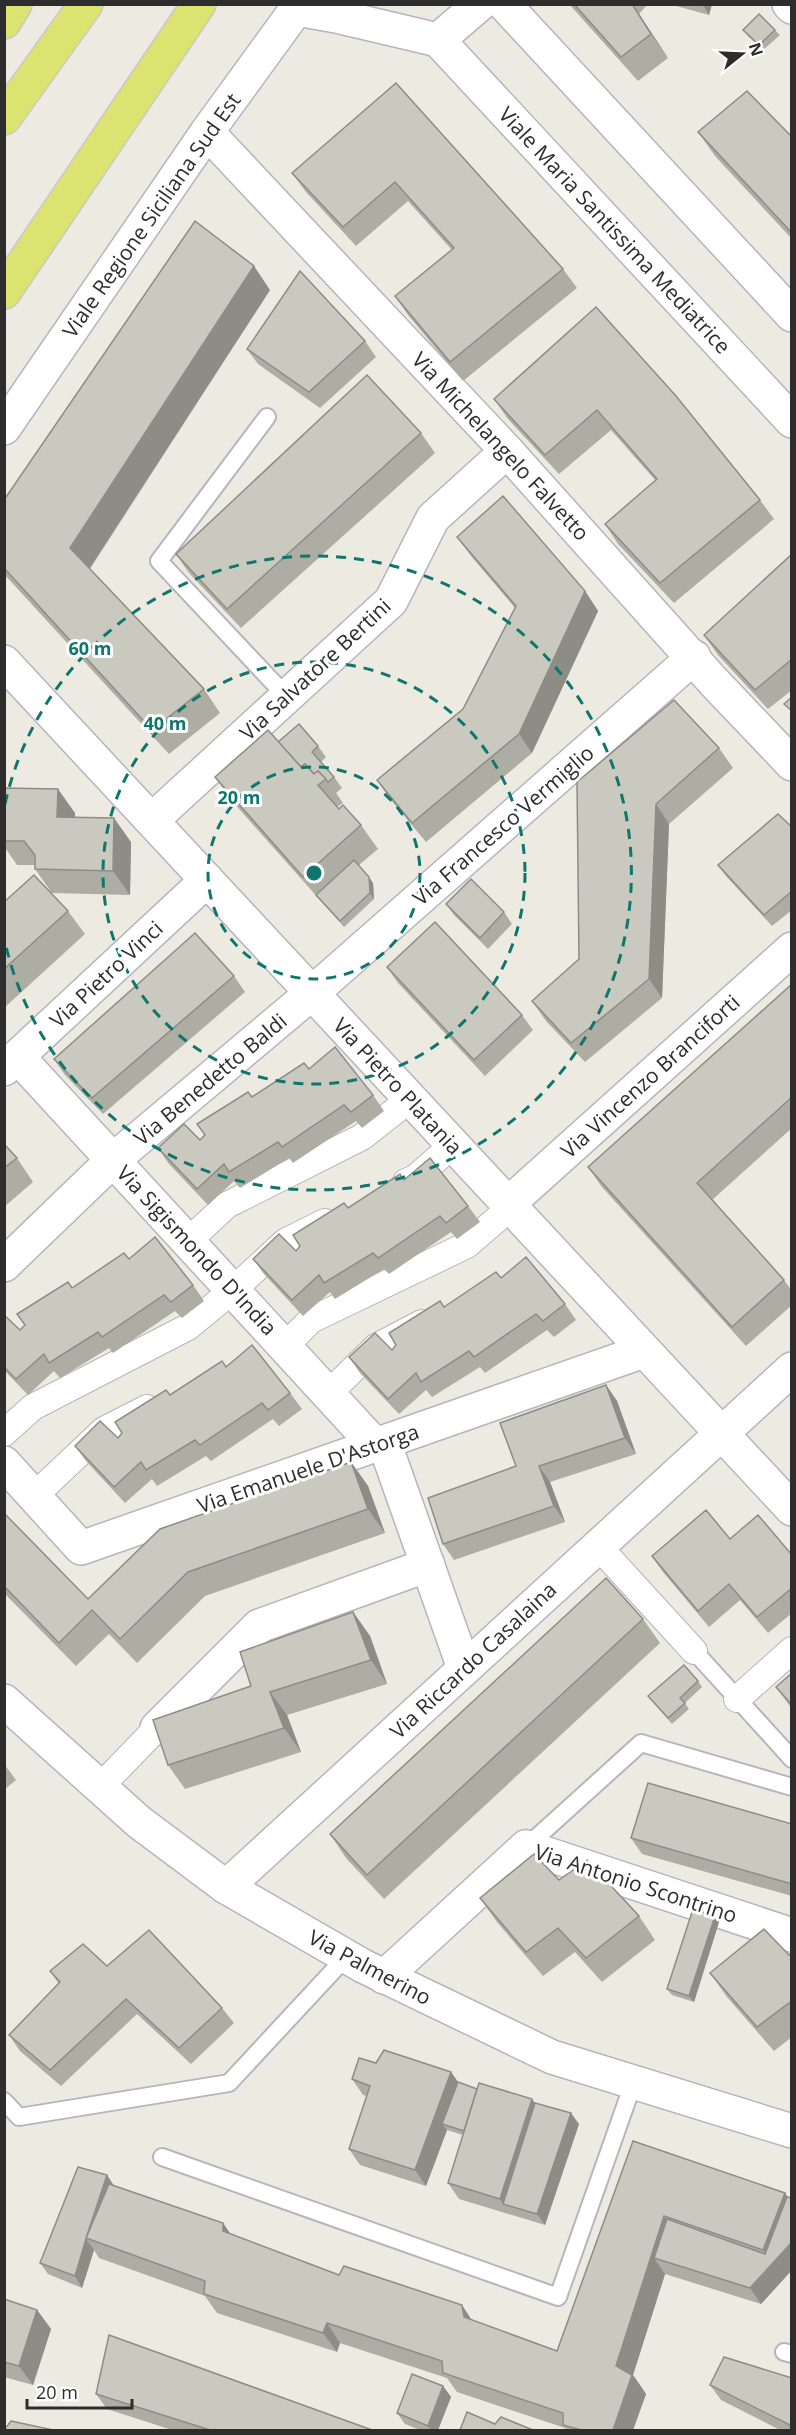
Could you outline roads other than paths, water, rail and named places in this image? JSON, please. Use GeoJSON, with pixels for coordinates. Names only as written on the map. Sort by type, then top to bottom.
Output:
{"type":"FeatureCollection","features":[{"type":"Feature","properties":{"kind":"main road"},"geometry":{"type":"LineString","coordinates":[[4,22],[15,4]]}},
{"type":"Feature","properties":{"kind":"main road"},"geometry":{"type":"LineString","coordinates":[[4,118],[86,4]]}},
{"type":"Feature","properties":{"kind":"main road"},"geometry":{"type":"LineString","coordinates":[[4,292],[199,4]]}},
{"type":"Feature","properties":{"kind":"street"},"geometry":{"type":"LineString","coordinates":[[298,7],[438,40],[480,4]]}},
{"type":"Feature","properties":{"kind":"street"},"geometry":{"type":"LineString","coordinates":[[504,4],[792,315]]}},
{"type":"Feature","properties":{"kind":"street","name":"Viale Regione Siciliana Sud Est"},"geometry":{"type":"LineString","coordinates":[[4,428],[207,132],[298,7]]}},
{"type":"Feature","properties":{"kind":"street","name":"Viale Maria Santissima Mediatrice"},"geometry":{"type":"LineString","coordinates":[[438,40],[792,421]]}},
{"type":"Feature","properties":{"kind":"street","name":"Via Michelangelo Falvetto"},"geometry":{"type":"LineString","coordinates":[[207,132],[507,450],[792,764]]}},
{"type":"Feature","properties":{"kind":"street","name":"Via Salvatore Bertini"},"geometry":{"type":"LineString","coordinates":[[152,820],[391,600],[434,518],[507,450]]}},
{"type":"Feature","properties":{"kind":"street","name":"Via Francesco Vermiglio"},"geometry":{"type":"LineString","coordinates":[[312,993],[694,657]]}},
{"type":"Feature","properties":{"kind":"street","name":"Via Pietro Platania"},"geometry":{"type":"LineString","coordinates":[[4,662],[509,1206],[539,1254],[644,1351],[792,1509]]}},
{"type":"Feature","properties":{"kind":"street","name":"Via Pietro Vinci"},"geometry":{"type":"LineString","coordinates":[[11,1063],[207,880]]}},
{"type":"Feature","properties":{"kind":"street","name":"Via Vincenzo Branciforti"},"geometry":{"type":"LineString","coordinates":[[509,1206],[792,949]]}},
{"type":"Feature","properties":{"kind":"street","name":"Via Benedetto Baldi"},"geometry":{"type":"LineString","coordinates":[[4,1265],[113,1160],[312,993]]}},
{"type":"Feature","properties":{"kind":"street","name":"Via Sigismondo D'India"},"geometry":{"type":"LineString","coordinates":[[11,1063],[113,1160],[188,1240],[233,1290],[270,1341],[380,1443],[428,1565],[464,1668]]}},
{"type":"Feature","properties":{"kind":"street"},"geometry":{"type":"LineString","coordinates":[[188,1240],[227,1205],[363,1137],[410,1099]]}},
{"type":"Feature","properties":{"kind":"street"},"geometry":{"type":"LineString","coordinates":[[385,1193],[415,1178],[453,1145]]}},
{"type":"Feature","properties":{"kind":"street"},"geometry":{"type":"LineString","coordinates":[[270,1341],[467,1245],[509,1206]]}},
{"type":"Feature","properties":{"kind":"street"},"geometry":{"type":"LineString","coordinates":[[4,1433],[33,1407],[188,1327],[233,1290],[285,1242],[345,1212]]}},
{"type":"Feature","properties":{"kind":"street"},"geometry":{"type":"LineString","coordinates":[[328,1394],[376,1347],[439,1314]]}},
{"type":"Feature","properties":{"kind":"street","name":"Via Emanuele D'Astorga"},"geometry":{"type":"LineString","coordinates":[[4,1463],[81,1548],[644,1351]]}},
{"type":"Feature","properties":{"kind":"street","name":"Via Riccardo Casalaina"},"geometry":{"type":"LineString","coordinates":[[226,1887],[792,1369]]}},
{"type":"Feature","properties":{"kind":"street"},"geometry":{"type":"LineString","coordinates":[[34,1496],[104,1430],[167,1398]]}},
{"type":"Feature","properties":{"kind":"street"},"geometry":{"type":"LineString","coordinates":[[598,1546],[694,1651]]}},
{"type":"Feature","properties":{"kind":"street"},"geometry":{"type":"LineString","coordinates":[[100,1787],[259,1626],[428,1565]]}},
{"type":"Feature","properties":{"kind":"street"},"geometry":{"type":"LineString","coordinates":[[737,1699],[792,1650]]}},
{"type":"Feature","properties":{"kind":"street","name":"Via Palmerino"},"geometry":{"type":"LineString","coordinates":[[4,1701],[139,1822],[226,1887],[346,1957],[552,2057],[634,2080],[792,2131]]}},
{"type":"Feature","properties":{"kind":"street","name":"Via Antonio Scontrino"},"geometry":{"type":"LineString","coordinates":[[384,1977],[526,1846],[792,1935]]}},
{"type":"Feature","properties":{"kind":"lane"},"geometry":{"type":"LineString","coordinates":[[267,417],[159,561],[286,696]]}},
{"type":"Feature","properties":{"kind":"lane"},"geometry":{"type":"LineString","coordinates":[[694,1651],[792,1759]]}},
{"type":"Feature","properties":{"kind":"lane"},"geometry":{"type":"LineString","coordinates":[[526,1846],[641,1743],[792,1787]]}},
{"type":"Feature","properties":{"kind":"lane"},"geometry":{"type":"LineString","coordinates":[[4,2101],[19,2117],[229,2083],[346,1957]]}},
{"type":"Feature","properties":{"kind":"lane"},"geometry":{"type":"LineString","coordinates":[[162,2157],[558,2297],[634,2080]]}}]}
